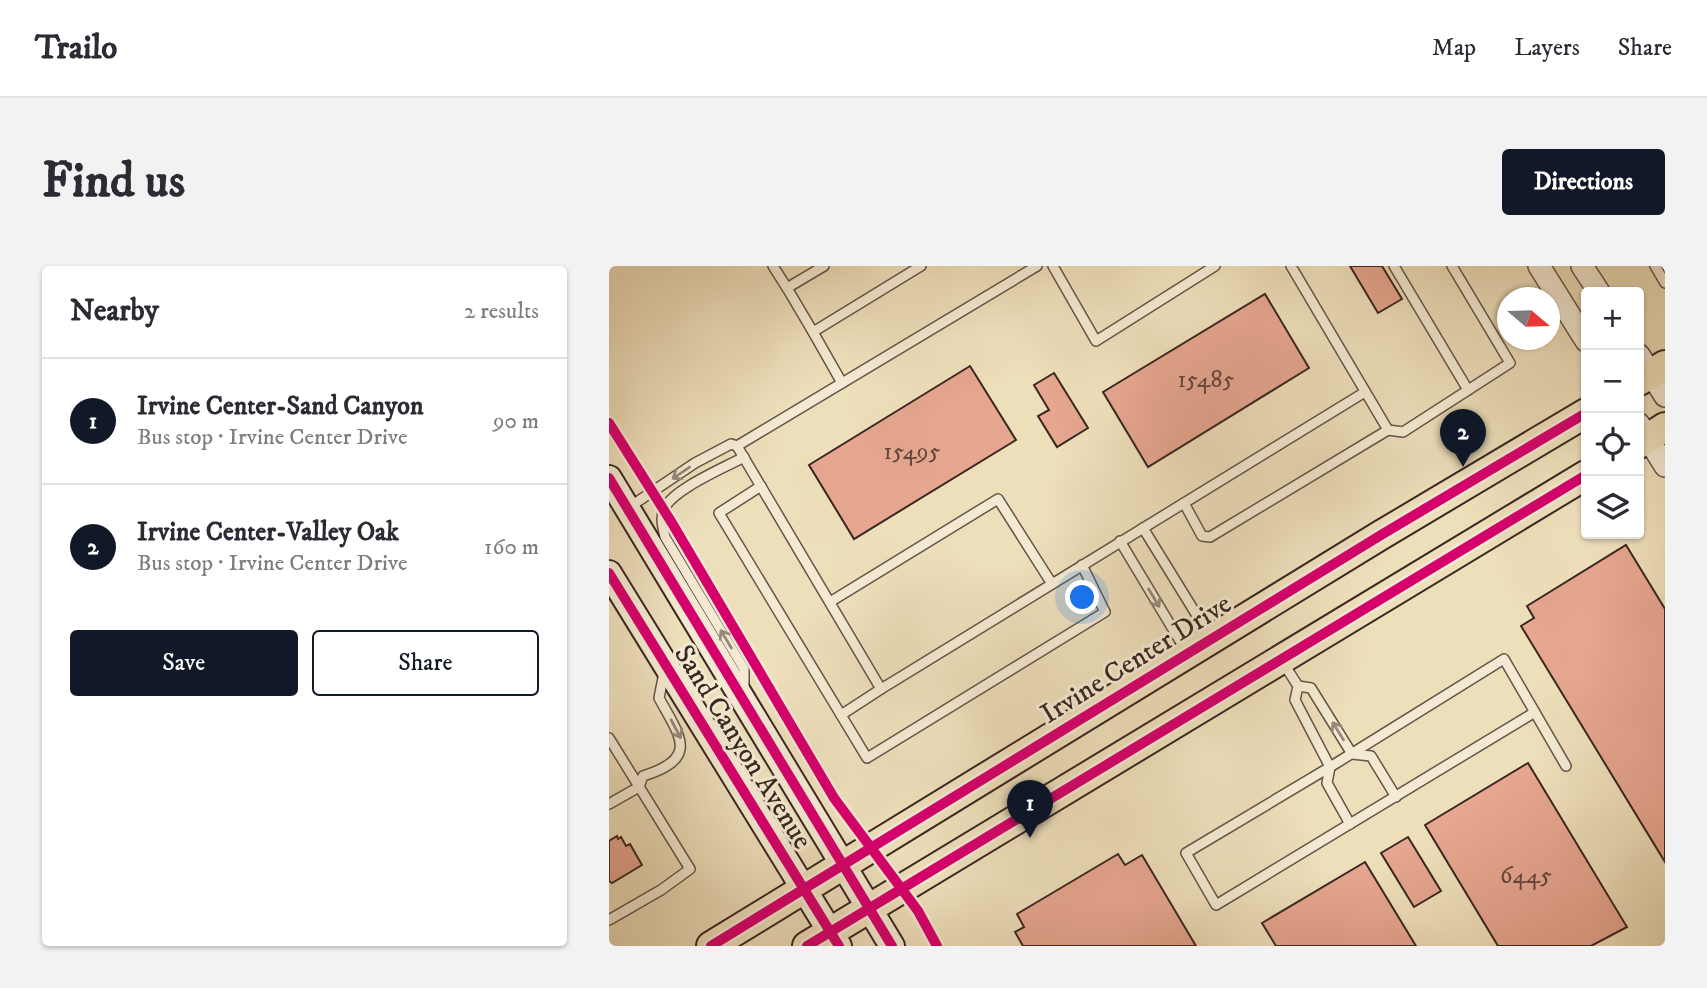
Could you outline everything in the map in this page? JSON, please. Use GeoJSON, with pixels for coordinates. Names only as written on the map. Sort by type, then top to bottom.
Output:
{"type":"FeatureCollection","features":[{"type":"Feature","properties":{"kind":"main road","name":"Irvine Center Drive"},"geometry":{"type":"LineString","coordinates":[[711,946],[1584,413]]}},
{"type":"Feature","properties":{"kind":"main road"},"geometry":{"type":"LineString","coordinates":[[807,946],[835,939],[869,909],[1584,476]]}},
{"type":"Feature","properties":{"kind":"main road","name":"Sand Canyon Avenue"},"geometry":{"type":"LineString","coordinates":[[609,478],[892,946]]}},
{"type":"Feature","properties":{"kind":"main road","name":"Sand Canyon Avenue"},"geometry":{"type":"LineString","coordinates":[[609,573],[835,939]]}},
{"type":"Feature","properties":{"kind":"street"},"geometry":{"type":"LineString","coordinates":[[1539,266],[1581,333]]}},
{"type":"Feature","properties":{"kind":"street"},"geometry":{"type":"LineString","coordinates":[[1582,266],[1596,287]]}},
{"type":"Feature","properties":{"kind":"street"},"geometry":{"type":"LineString","coordinates":[[1648,433],[1665,467]]}},
{"type":"Feature","properties":{"kind":"lane"},"geometry":{"type":"LineString","coordinates":[[773,266],[842,383]]}},
{"type":"Feature","properties":{"kind":"lane"},"geometry":{"type":"LineString","coordinates":[[787,288],[824,266]]}},
{"type":"Feature","properties":{"kind":"lane"},"geometry":{"type":"LineString","coordinates":[[813,332],[921,266]]}},
{"type":"Feature","properties":{"kind":"lane"},"geometry":{"type":"LineString","coordinates":[[737,446],[1037,266]]}},
{"type":"Feature","properties":{"kind":"lane"},"geometry":{"type":"LineString","coordinates":[[1053,266],[1096,341],[1215,266]]}},
{"type":"Feature","properties":{"kind":"lane"},"geometry":{"type":"LineString","coordinates":[[1291,266],[1388,430]]}},
{"type":"Feature","properties":{"kind":"lane"},"geometry":{"type":"LineString","coordinates":[[1394,266],[1468,390]]}},
{"type":"Feature","properties":{"kind":"lane"},"geometry":{"type":"LineString","coordinates":[[1184,503],[1202,536],[1210,537],[1388,430],[1403,432],[1510,363],[1452,266]]}},
{"type":"Feature","properties":{"kind":"lane"},"geometry":{"type":"LineString","coordinates":[[1655,266],[1665,283]]}},
{"type":"Feature","properties":{"kind":"lane"},"geometry":{"type":"LineString","coordinates":[[841,715],[1366,392]]}},
{"type":"Feature","properties":{"kind":"lane"},"geometry":{"type":"LineString","coordinates":[[628,508],[714,453],[731,444],[737,446],[881,689]]}},
{"type":"Feature","properties":{"kind":"lane"},"geometry":{"type":"LineString","coordinates":[[744,457],[675,496],[663,509],[661,523],[665,537],[744,669],[745,703]]}},
{"type":"Feature","properties":{"kind":"lane"},"geometry":{"type":"LineString","coordinates":[[761,486],[719,513],[867,758],[1105,612],[1081,565]]}},
{"type":"Feature","properties":{"kind":"lane"},"geometry":{"type":"LineString","coordinates":[[830,602],[998,499],[1052,583]]}},
{"type":"Feature","properties":{"kind":"lane"},"geometry":{"type":"LineString","coordinates":[[1143,528],[1212,639]]}},
{"type":"Feature","properties":{"kind":"lane"},"geometry":{"type":"LineString","coordinates":[[1120,541],[1188,654]]}},
{"type":"Feature","properties":{"kind":"lane"},"geometry":{"type":"LineString","coordinates":[[1535,712],[1216,905],[1186,853],[1504,659],[1535,712],[1566,766]]}},
{"type":"Feature","properties":{"kind":"lane"},"geometry":{"type":"LineString","coordinates":[[1281,660],[1298,686],[1295,700],[1330,767],[1327,783],[1350,824]]}},
{"type":"Feature","properties":{"kind":"lane"},"geometry":{"type":"LineString","coordinates":[[609,804],[639,787],[643,776],[670,764],[681,748],[682,740],[659,698],[666,666]]}},
{"type":"Feature","properties":{"kind":"lane"},"geometry":{"type":"LineString","coordinates":[[1298,686],[1311,688],[1352,754]]}},
{"type":"Feature","properties":{"kind":"lane"},"geometry":{"type":"LineString","coordinates":[[609,738],[690,869],[661,890],[609,920]]}},
{"type":"Feature","properties":{"kind":"lane"},"geometry":{"type":"LineString","coordinates":[[1352,754],[1371,756],[1395,797]]}},
{"type":"Feature","properties":{"kind":"building"},"geometry":{"type":"Polygon","coordinates":[[[1350,266],[1382,266],[1402,299],[1378,313],[1350,266]]]}},
{"type":"Feature","properties":{"kind":"building"},"geometry":{"type":"Polygon","coordinates":[[[1265,294],[1309,368],[1148,467],[1103,392],[1265,294]]]}},
{"type":"Feature","properties":{"kind":"building"},"geometry":{"type":"Polygon","coordinates":[[[970,366],[1016,440],[854,539],[809,465],[970,366]]]}},
{"type":"Feature","properties":{"kind":"building"},"geometry":{"type":"Polygon","coordinates":[[[1054,373],[1088,428],[1057,447],[1038,416],[1049,410],[1034,385],[1054,373]]]}},
{"type":"Feature","properties":{"kind":"building"},"geometry":{"type":"Polygon","coordinates":[[[1626,545],[1665,609],[1665,862],[1521,626],[1534,618],[1527,606],[1626,545]]]}},
{"type":"Feature","properties":{"kind":"building"},"geometry":{"type":"Polygon","coordinates":[[[1528,763],[1627,927],[1591,946],[1498,946],[1425,825],[1528,763]]]}},
{"type":"Feature","properties":{"kind":"building"},"geometry":{"type":"Polygon","coordinates":[[[617,836],[618,839],[621,837],[626,846],[630,844],[642,865],[612,883],[609,881],[609,841],[617,836]]]}},
{"type":"Feature","properties":{"kind":"building"},"geometry":{"type":"Polygon","coordinates":[[[1408,837],[1441,891],[1414,907],[1381,853],[1408,837]]]}},
{"type":"Feature","properties":{"kind":"building"},"geometry":{"type":"Polygon","coordinates":[[[1118,854],[1125,865],[1142,855],[1196,946],[1023,946],[1015,932],[1024,927],[1017,914],[1118,854]]]}},
{"type":"Feature","properties":{"kind":"building"},"geometry":{"type":"Polygon","coordinates":[[[1365,862],[1416,946],[1276,946],[1262,923],[1365,862]]]}},
{"type":"Feature","properties":{"kind":"cycle path"},"geometry":{"type":"LineString","coordinates":[[711,946],[1381,535],[1581,416]]}},
{"type":"Feature","properties":{"kind":"cycle path"},"geometry":{"type":"LineString","coordinates":[[609,423],[672,523],[834,798],[918,911],[937,946]]}},
{"type":"Feature","properties":{"kind":"cycle path"},"geometry":{"type":"LineString","coordinates":[[807,946],[1584,476]]}},
{"type":"Feature","properties":{"kind":"cycle path"},"geometry":{"type":"LineString","coordinates":[[609,478],[892,946]]}},
{"type":"Feature","properties":{"kind":"cycle path"},"geometry":{"type":"LineString","coordinates":[[609,573],[839,946]]}},
{"type":"Feature","properties":{"kind":"place","name":"Irvine Center-Valley Oak"},"geometry":{"type":"Point","coordinates":[1463,467]}},
{"type":"Feature","properties":{"kind":"place","name":"Irvine Center-Sand Canyon"},"geometry":{"type":"Point","coordinates":[1030,838]}}]}
